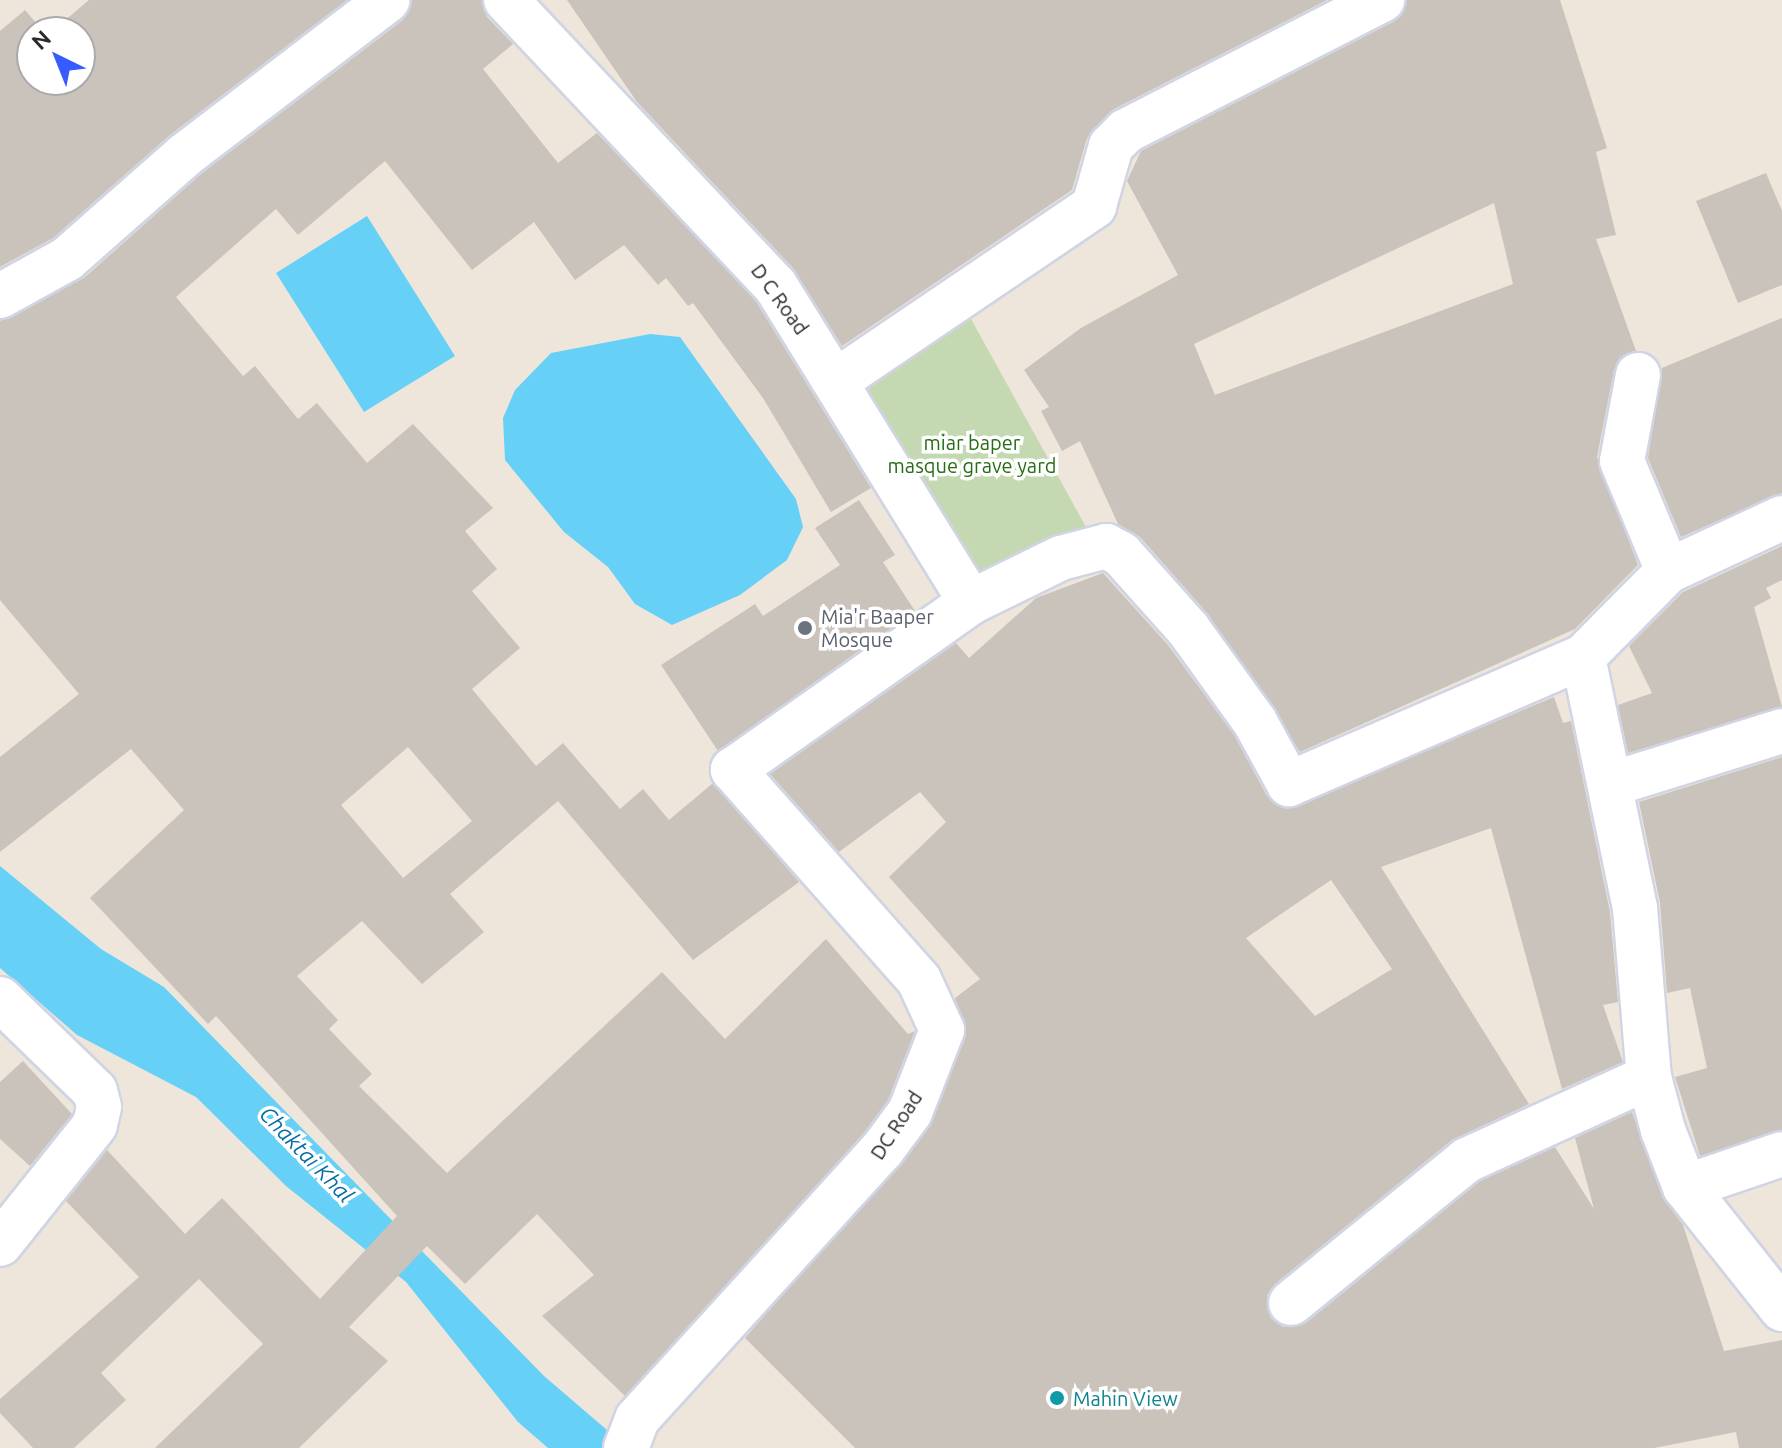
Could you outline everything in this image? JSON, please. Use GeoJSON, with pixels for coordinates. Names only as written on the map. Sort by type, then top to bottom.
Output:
{"type":"FeatureCollection","features":[{"type":"Feature","properties":{"kind":"street"},"geometry":{"type":"LineString","coordinates":[[0,296],[67,259],[185,155],[388,0]]}},
{"type":"Feature","properties":{"kind":"street","name":"D C Road"},"geometry":{"type":"LineString","coordinates":[[506,0],[775,285],[971,602]]}},
{"type":"Feature","properties":{"kind":"street"},"geometry":{"type":"LineString","coordinates":[[836,381],[1094,206],[1111,146],[1126,131],[1382,0]]}},
{"type":"Feature","properties":{"kind":"street"},"geometry":{"type":"LineString","coordinates":[[1638,375],[1622,461],[1668,571]]}},
{"type":"Feature","properties":{"kind":"street"},"geometry":{"type":"LineString","coordinates":[[971,602],[1085,549],[1106,546],[1121,554],[1215,665],[1289,784],[1583,657],[1668,571],[1782,518]]}},
{"type":"Feature","properties":{"kind":"street","name":"DC Road"},"geometry":{"type":"LineString","coordinates":[[631,1434],[882,1150],[910,1112],[942,1030],[919,980],[733,770],[971,602]]}},
{"type":"Feature","properties":{"kind":"street"},"geometry":{"type":"LineString","coordinates":[[1583,657],[1612,784],[1641,948],[1649,1077],[1685,1187],[1782,1309]]}},
{"type":"Feature","properties":{"kind":"street"},"geometry":{"type":"LineString","coordinates":[[1612,784],[1782,731]]}},
{"type":"Feature","properties":{"kind":"street"},"geometry":{"type":"LineString","coordinates":[[0,999],[95,1091],[99,1107],[95,1125],[0,1244]]}},
{"type":"Feature","properties":{"kind":"street"},"geometry":{"type":"LineString","coordinates":[[1291,1303],[1467,1160],[1649,1077]]}},
{"type":"Feature","properties":{"kind":"street"},"geometry":{"type":"LineString","coordinates":[[1685,1187],[1782,1154]]}},
{"type":"Feature","properties":{"kind":"green space","name":"miar baper masque grave yard"},"geometry":{"type":"Polygon","coordinates":[[[971,319],[1086,527],[972,590],[858,382],[971,319]]]}},
{"type":"Feature","properties":{"kind":"water"},"geometry":{"type":"Polygon","coordinates":[[[367,216],[455,356],[364,412],[276,273],[367,216]]]}},
{"type":"Feature","properties":{"kind":"water"},"geometry":{"type":"Polygon","coordinates":[[[650,334],[680,337],[796,499],[803,527],[787,560],[740,595],[672,625],[635,604],[608,567],[564,532],[505,460],[503,418],[515,390],[551,353],[650,334]]]}},
{"type":"Feature","properties":{"kind":"water","name":"Chaktai Khal"},"geometry":{"type":"Polygon","coordinates":[[[0,866],[101,949],[164,987],[544,1376],[628,1448],[548,1448],[518,1422],[406,1282],[286,1186],[196,1097],[77,1035],[0,968],[0,866]]]}},
{"type":"Feature","properties":{"kind":"building"},"geometry":{"type":"Polygon","coordinates":[[[89,0],[347,0],[170,135],[53,238],[0,267],[0,31],[16,18],[16,96],[96,96],[96,16],[70,16],[89,0]]]}},
{"type":"Feature","properties":{"kind":"building"},"geometry":{"type":"Polygon","coordinates":[[[412,0],[482,0],[487,17],[513,44],[483,69],[558,163],[597,133],[755,300],[871,488],[831,512],[763,398],[693,303],[688,306],[666,278],[658,285],[624,245],[575,280],[534,222],[472,270],[385,161],[298,235],[276,209],[176,297],[243,376],[255,366],[298,419],[317,403],[367,463],[413,424],[493,508],[465,531],[497,569],[472,591],[520,648],[472,689],[536,766],[563,743],[620,809],[643,789],[669,820],[713,783],[799,882],[693,960],[558,801],[450,894],[484,932],[422,984],[362,921],[297,976],[338,1020],[329,1029],[372,1074],[359,1086],[447,1173],[662,972],[725,1039],[826,939],[908,1034],[915,1031],[888,1100],[863,1134],[625,1396],[542,1316],[594,1275],[537,1214],[465,1284],[427,1246],[349,1327],[388,1361],[299,1448],[155,1448],[263,1344],[199,1279],[101,1373],[126,1400],[74,1448],[33,1448],[0,1413],[0,1399],[139,1277],[66,1201],[107,1150],[185,1234],[222,1198],[320,1299],[397,1216],[216,1016],[208,1024],[90,898],[184,810],[131,749],[0,852],[0,757],[79,694],[0,600],[0,321],[84,278],[201,174],[403,20],[412,0]],[[408,747],[341,805],[403,878],[472,821],[408,747]]]}},
{"type":"Feature","properties":{"kind":"building"},"geometry":{"type":"Polygon","coordinates":[[[567,0],[1327,0],[1114,109],[1087,138],[1072,190],[842,346],[793,268],[637,102],[567,0]]]}},
{"type":"Feature","properties":{"kind":"building"},"geometry":{"type":"Polygon","coordinates":[[[1407,0],[1560,0],[1607,148],[1596,152],[1616,235],[1596,239],[1636,351],[1620,358],[1614,370],[1597,457],[1638,565],[1575,629],[1300,752],[1208,614],[1140,537],[1118,524],[1080,441],[1062,451],[1041,411],[1049,407],[1024,370],[1081,328],[1178,275],[1127,181],[1141,151],[1393,22],[1407,0]],[[1494,203],[1194,344],[1215,395],[1513,284],[1494,203]]]}},
{"type":"Feature","properties":{"kind":"building"},"geometry":{"type":"Polygon","coordinates":[[[1766,173],[1782,211],[1782,285],[1738,303],[1696,201],[1766,173]]]}},
{"type":"Feature","properties":{"kind":"building"},"geometry":{"type":"Polygon","coordinates":[[[1782,318],[1782,493],[1681,537],[1648,458],[1662,368],[1782,318]]]}},
{"type":"Feature","properties":{"kind":"building","name":"Mia'r Baaper Mosque"},"geometry":{"type":"Polygon","coordinates":[[[859,500],[895,555],[883,562],[915,611],[718,751],[661,665],[755,604],[763,616],[840,565],[815,528],[859,500]]]}},
{"type":"Feature","properties":{"kind":"building"},"geometry":{"type":"Polygon","coordinates":[[[1782,546],[1782,580],[1766,588],[1771,598],[1754,607],[1782,707],[1628,753],[1618,705],[1652,693],[1629,646],[1683,592],[1782,546]]]}},
{"type":"Feature","properties":{"kind":"building"},"geometry":{"type":"Polygon","coordinates":[[[1103,573],[1168,645],[1234,735],[1267,796],[1286,809],[1554,697],[1563,723],[1571,721],[1610,912],[1618,1002],[1603,1005],[1623,1062],[1562,1089],[1491,828],[1381,867],[1529,1104],[1452,1140],[1275,1284],[1267,1295],[1271,1318],[1283,1327],[1306,1323],[1480,1181],[1555,1147],[1594,1209],[1575,1138],[1632,1112],[1662,1196],[1683,1225],[1724,1351],[1782,1340],[1782,1448],[1739,1448],[1736,1432],[1654,1448],[855,1448],[745,1338],[930,1126],[965,1038],[955,998],[980,979],[889,877],[946,822],[920,792],[839,852],[770,774],[956,643],[969,658],[1036,598],[1103,573]],[[1331,880],[1246,938],[1315,1016],[1392,969],[1331,880]]]}},
{"type":"Feature","properties":{"kind":"building"},"geometry":{"type":"Polygon","coordinates":[[[1782,757],[1782,1130],[1700,1156],[1675,1077],[1707,1068],[1690,988],[1667,993],[1660,903],[1639,802],[1782,757]]]}},
{"type":"Feature","properties":{"kind":"building"},"geometry":{"type":"Polygon","coordinates":[[[23,1061],[72,1114],[30,1166],[0,1139],[0,1082],[23,1061]]]}},
{"type":"Feature","properties":{"kind":"place","name":"Mia'r Baaper Mosque"},"geometry":{"type":"Point","coordinates":[805,628]}},
{"type":"Feature","properties":{"kind":"place","name":"Mahin View"},"geometry":{"type":"Point","coordinates":[1057,1398]}}]}
